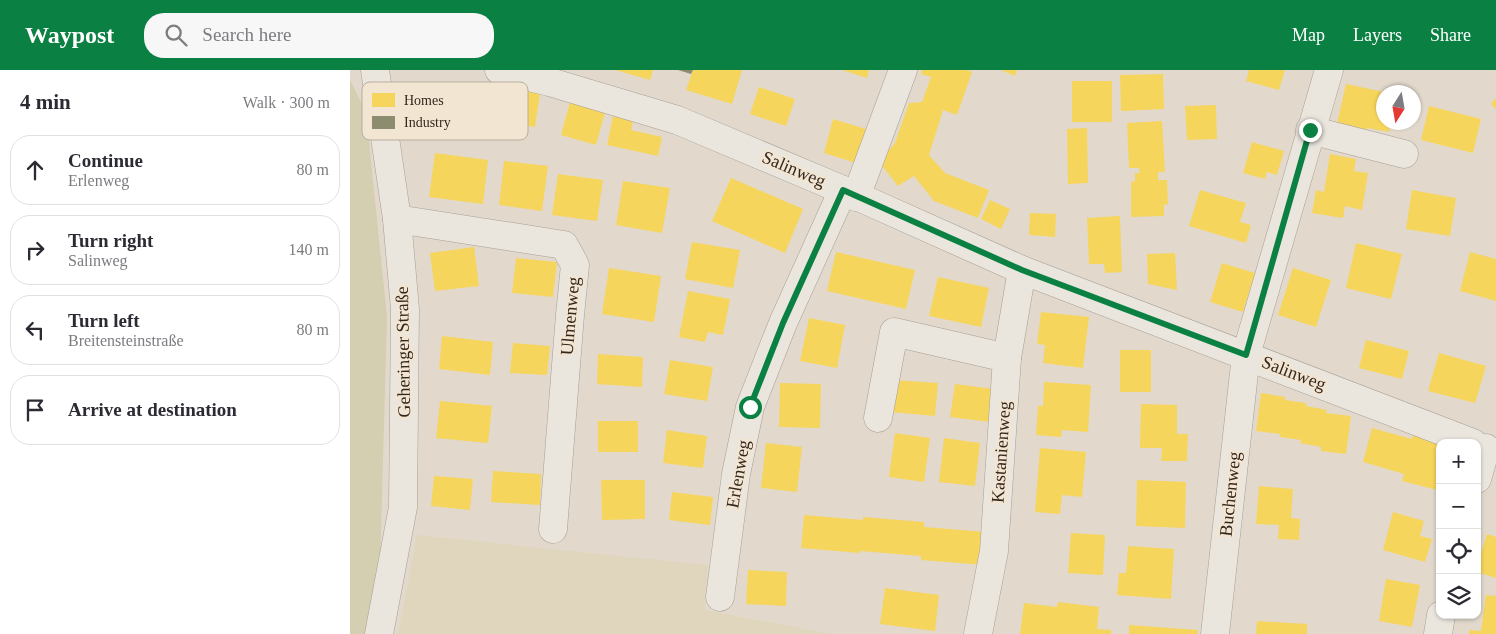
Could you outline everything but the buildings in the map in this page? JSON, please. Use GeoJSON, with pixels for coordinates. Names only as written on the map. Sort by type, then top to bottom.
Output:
{"type":"FeatureCollection","features":[{"type":"Feature","properties":{"kind":"street","name":"Salinweg"},"geometry":{"type":"LineString","coordinates":[[500,70],[550,82],[677,120],[850,193],[1022,270],[1483,447]]}},
{"type":"Feature","properties":{"kind":"street","name":"Erlenweg"},"geometry":{"type":"LineString","coordinates":[[720,597],[736,474],[750,407],[783,323],[850,193],[903,70]]}},
{"type":"Feature","properties":{"kind":"street","name":"Buchenweg"},"geometry":{"type":"LineString","coordinates":[[1215,634],[1246,355],[1329,70]]}},
{"type":"Feature","properties":{"kind":"street"},"geometry":{"type":"LineString","coordinates":[[1310,130],[1404,154]]}},
{"type":"Feature","properties":{"kind":"street","name":"Geheringer Straße"},"geometry":{"type":"LineString","coordinates":[[379,634],[403,508],[405,309],[397,219],[385,140]]}},
{"type":"Feature","properties":{"kind":"street","name":"Ulmenweg"},"geometry":{"type":"LineString","coordinates":[[397,219],[564,245],[575,265],[553,529]]}},
{"type":"Feature","properties":{"kind":"street","name":"Kastanienweg"},"geometry":{"type":"LineString","coordinates":[[978,634],[994,551],[1007,358],[1022,270]]}},
{"type":"Feature","properties":{"kind":"street"},"geometry":{"type":"LineString","coordinates":[[878,418],[894,332],[1007,358]]}},
{"type":"Feature","properties":{"kind":"street"},"geometry":{"type":"LineString","coordinates":[[1438,634],[1440,619]]}},
{"type":"Feature","properties":{"kind":"shaded area"},"geometry":{"type":"Polygon","coordinates":[[[350,80],[362,104],[362,140],[369,140],[387,317],[380,568],[365,634],[350,634],[350,80]]]}},
{"type":"Feature","properties":{"kind":"shaded area"},"geometry":{"type":"Polygon","coordinates":[[[417,535],[708,565],[705,610],[832,634],[398,634],[417,535]]]}},
{"type":"Feature","properties":{"kind":"route"},"geometry":{"type":"LineString","coordinates":[[750,407],[783,323],[843,190],[1022,270],[1246,355],[1310,130]]}}]}
